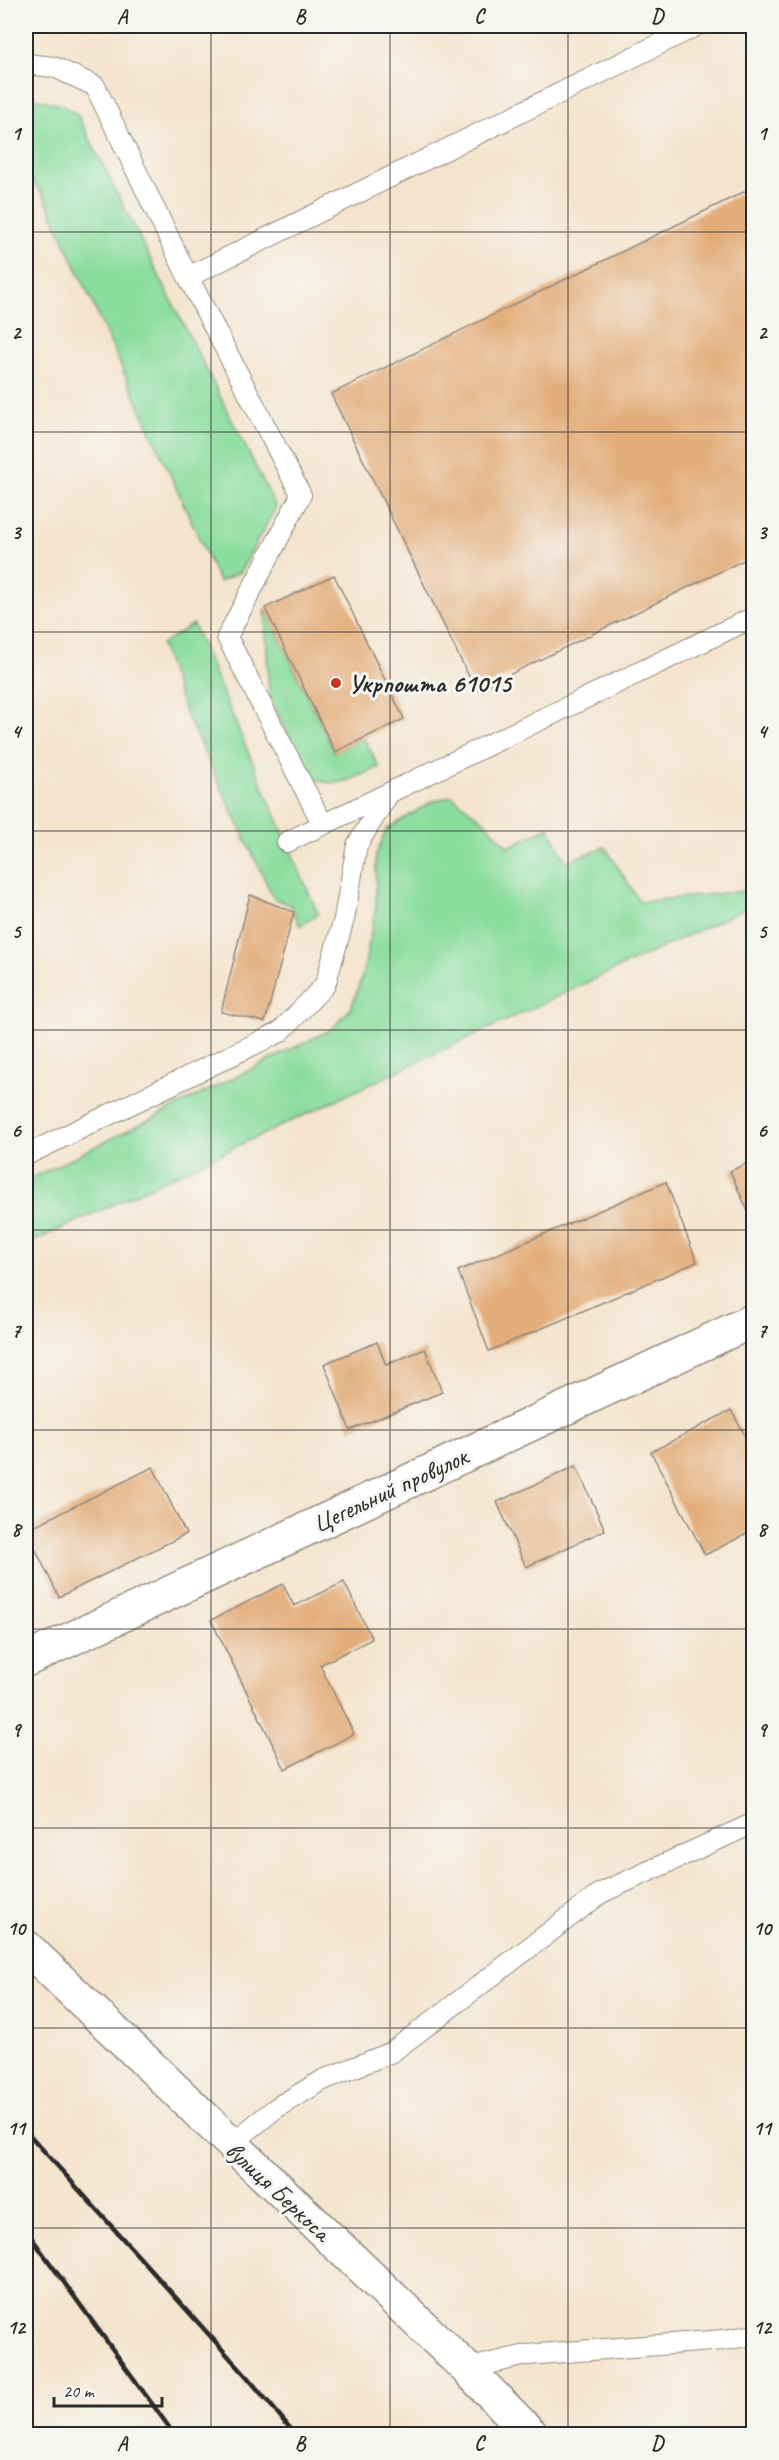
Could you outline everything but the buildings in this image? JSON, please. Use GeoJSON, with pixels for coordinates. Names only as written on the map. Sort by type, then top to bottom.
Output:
{"type":"FeatureCollection","features":[{"type":"Feature","properties":{"kind":"street","name":"Цегельний провулок"},"geometry":{"type":"LineString","coordinates":[[28,1653],[753,1320]]}},
{"type":"Feature","properties":{"kind":"street","name":"вулиця Беркоса"},"geometry":{"type":"LineString","coordinates":[[26,1947],[230,2145],[467,2369],[531,2434]]}},
{"type":"Feature","properties":{"kind":"lane"},"geometry":{"type":"LineString","coordinates":[[188,277],[696,26]]}},
{"type":"Feature","properties":{"kind":"lane"},"geometry":{"type":"LineString","coordinates":[[26,64],[54,67],[95,86],[188,277],[301,495],[227,637],[323,825]]}},
{"type":"Feature","properties":{"kind":"lane"},"geometry":{"type":"LineString","coordinates":[[287,842],[753,618]]}},
{"type":"Feature","properties":{"kind":"lane"},"geometry":{"type":"LineString","coordinates":[[26,1155],[280,1032],[325,984],[344,919],[357,845],[390,793]]}},
{"type":"Feature","properties":{"kind":"lane"},"geometry":{"type":"LineString","coordinates":[[230,2145],[276,2108],[323,2080],[392,2052],[601,1893],[753,1824]]}},
{"type":"Feature","properties":{"kind":"lane"},"geometry":{"type":"LineString","coordinates":[[467,2369],[526,2355],[724,2340],[753,2335]]}},
{"type":"Feature","properties":{"kind":"green space"},"geometry":{"type":"Polygon","coordinates":[[[38,99],[64,106],[78,116],[276,507],[240,572],[219,582],[44,196],[26,175],[26,100],[38,99]]]}},
{"type":"Feature","properties":{"kind":"green space"},"geometry":{"type":"Polygon","coordinates":[[[265,608],[334,752],[364,738],[379,767],[344,781],[327,782],[308,776],[269,696],[265,608]]]}},
{"type":"Feature","properties":{"kind":"green space"},"geometry":{"type":"Polygon","coordinates":[[[193,624],[318,914],[300,926],[291,905],[274,899],[184,710],[161,644],[193,624]]]}},
{"type":"Feature","properties":{"kind":"green space"},"geometry":{"type":"Polygon","coordinates":[[[452,796],[486,823],[508,847],[549,827],[566,862],[605,847],[640,902],[753,890],[753,905],[26,1245],[26,1181],[332,1029],[351,1008],[363,974],[376,907],[376,855],[387,829],[431,802],[452,796]]]}},
{"type":"Feature","properties":{"kind":"railway"},"geometry":{"type":"LineString","coordinates":[[26,2131],[248,2378],[295,2434]]}},
{"type":"Feature","properties":{"kind":"railway"},"geometry":{"type":"LineString","coordinates":[[26,2230],[174,2434]]}},
{"type":"Feature","properties":{"kind":"place","name":"Укрпошта 61015"},"geometry":{"type":"Point","coordinates":[336,683]}}]}
